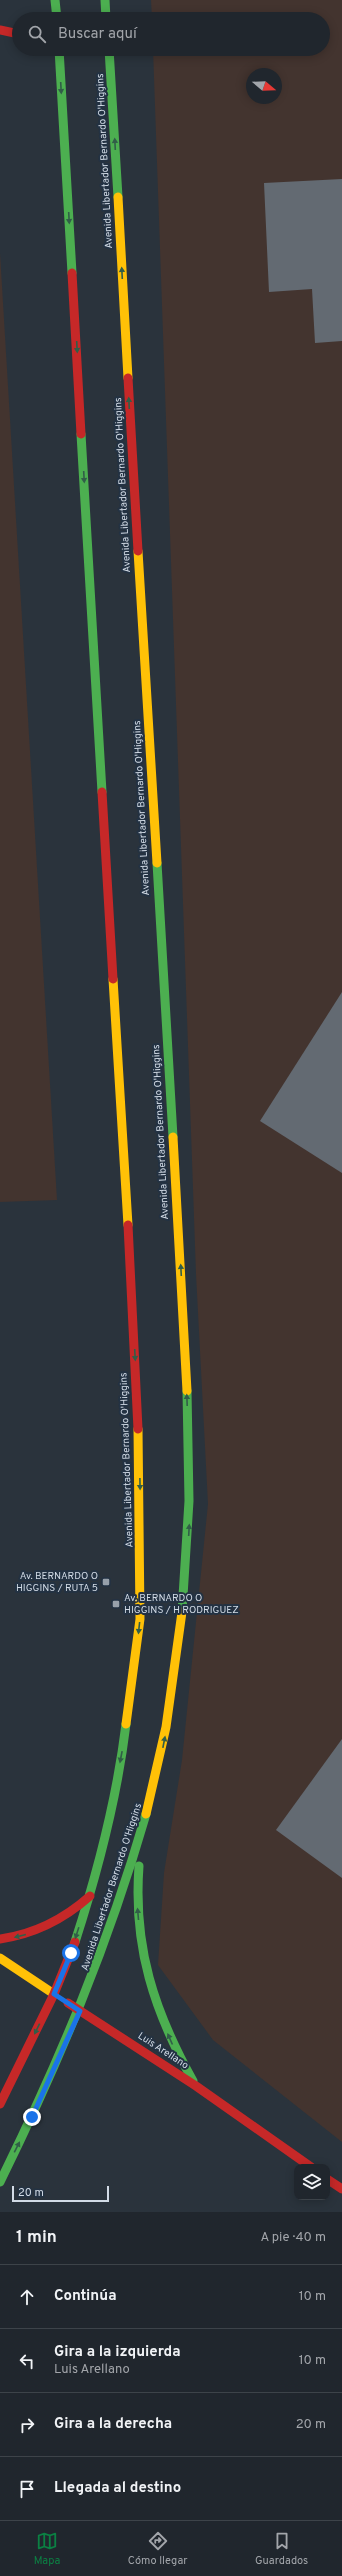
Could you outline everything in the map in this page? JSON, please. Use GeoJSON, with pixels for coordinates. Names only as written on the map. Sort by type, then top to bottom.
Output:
{"type":"FeatureCollection","features":[{"type":"Feature","properties":{"kind":"main road"},"geometry":{"type":"LineString","coordinates":[[55,0],[56,12]]}},
{"type":"Feature","properties":{"kind":"main road"},"geometry":{"type":"LineString","coordinates":[[104,0],[105,12]]}},
{"type":"Feature","properties":{"kind":"main road"},"geometry":{"type":"LineString","coordinates":[[0,30],[12,33]]}},
{"type":"Feature","properties":{"kind":"main road","name":"Avenida Libertador Bernardo O'Higgins"},"geometry":{"type":"LineString","coordinates":[[0,2104],[54,1994],[90,1896],[108,1823],[124,1742],[140,1619],[140,1483],[133,1316],[59,56]]}},
{"type":"Feature","properties":{"kind":"main road","name":"Avenida Libertador Bernardo O'Higgins"},"geometry":{"type":"LineString","coordinates":[[0,2182],[80,2011],[143,1835],[157,1781],[172,1702],[183,1623],[190,1508],[183,1303],[110,56]]}},
{"type":"Feature","properties":{"kind":"main road"},"geometry":{"type":"LineString","coordinates":[[143,1835],[138,1871],[138,1908],[148,1980],[160,2017],[173,2045],[196,2086]]}},
{"type":"Feature","properties":{"kind":"main road"},"geometry":{"type":"LineString","coordinates":[[0,1939],[37,1931],[59,1921],[90,1896]]}},
{"type":"Feature","properties":{"kind":"main road","name":"Luis Arellano"},"geometry":{"type":"LineString","coordinates":[[0,1958],[196,2086],[307,2164]]}},
{"type":"Feature","properties":{"kind":"main road"},"geometry":{"type":"LineString","coordinates":[[330,2181],[342,2189]]}},
{"type":"Feature","properties":{"kind":"shaded area"},"geometry":{"type":"Polygon","coordinates":[[[151,0],[342,0],[342,2142],[213,2040],[158,1965],[164,1873],[182,1760],[208,1504],[196,1274],[153,56],[330,56],[330,12],[152,12],[151,0]]]}},
{"type":"Feature","properties":{"kind":"shaded area"},"geometry":{"type":"Polygon","coordinates":[[[0,253],[57,1200],[0,1202],[0,253]]]}},
{"type":"Feature","properties":{"kind":"building"},"geometry":{"type":"Polygon","coordinates":[[[342,179],[342,341],[315,343],[312,289],[269,292],[264,183],[342,179]]]}},
{"type":"Feature","properties":{"kind":"building"},"geometry":{"type":"Polygon","coordinates":[[[342,992],[342,1173],[260,1121],[342,992]]]}},
{"type":"Feature","properties":{"kind":"building"},"geometry":{"type":"Polygon","coordinates":[[[342,1739],[342,1878],[276,1830],[342,1739]]]}},
{"type":"Feature","properties":{"kind":"traffic: fast"},"geometry":{"type":"LineString","coordinates":[[55,0],[56,12]]}},
{"type":"Feature","properties":{"kind":"traffic: fast"},"geometry":{"type":"LineString","coordinates":[[105,0],[106,12]]}},
{"type":"Feature","properties":{"kind":"traffic: fast"},"geometry":{"type":"LineString","coordinates":[[59,56],[72,273]]}},
{"type":"Feature","properties":{"kind":"traffic: fast"},"geometry":{"type":"LineString","coordinates":[[109,56],[118,197]]}},
{"type":"Feature","properties":{"kind":"traffic: fast"},"geometry":{"type":"LineString","coordinates":[[81,434],[102,792]]}},
{"type":"Feature","properties":{"kind":"traffic: fast"},"geometry":{"type":"LineString","coordinates":[[157,863],[173,1137]]}},
{"type":"Feature","properties":{"kind":"traffic: fast"},"geometry":{"type":"LineString","coordinates":[[182,1612],[189,1501],[187,1391]]}},
{"type":"Feature","properties":{"kind":"traffic: fast"},"geometry":{"type":"LineString","coordinates":[[75,1942],[106,1834],[126,1724]]}},
{"type":"Feature","properties":{"kind":"traffic: fast"},"geometry":{"type":"LineString","coordinates":[[0,2182],[63,2046],[99,1956],[116,1910],[146,1814]]}},
{"type":"Feature","properties":{"kind":"traffic: fast"},"geometry":{"type":"LineString","coordinates":[[139,1866],[139,1924],[149,1978],[167,2029],[193,2081]]}},
{"type":"Feature","properties":{"kind":"traffic: slow"},"geometry":{"type":"LineString","coordinates":[[118,197],[128,378]]}},
{"type":"Feature","properties":{"kind":"traffic: slow"},"geometry":{"type":"LineString","coordinates":[[138,551],[157,863]]}},
{"type":"Feature","properties":{"kind":"traffic: slow"},"geometry":{"type":"LineString","coordinates":[[113,979],[128,1225]]}},
{"type":"Feature","properties":{"kind":"traffic: slow"},"geometry":{"type":"LineString","coordinates":[[173,1137],[187,1391]]}},
{"type":"Feature","properties":{"kind":"traffic: slow"},"geometry":{"type":"LineString","coordinates":[[126,1724],[140,1619],[138,1429]]}},
{"type":"Feature","properties":{"kind":"traffic: slow"},"geometry":{"type":"LineString","coordinates":[[146,1814],[166,1727],[182,1612]]}},
{"type":"Feature","properties":{"kind":"traffic: slow"},"geometry":{"type":"LineString","coordinates":[[0,1958],[54,1994]]}},
{"type":"Feature","properties":{"kind":"traffic: jam"},"geometry":{"type":"LineString","coordinates":[[0,30],[12,33]]}},
{"type":"Feature","properties":{"kind":"traffic: jam"},"geometry":{"type":"LineString","coordinates":[[72,273],[81,434]]}},
{"type":"Feature","properties":{"kind":"traffic: jam"},"geometry":{"type":"LineString","coordinates":[[128,378],[138,551]]}},
{"type":"Feature","properties":{"kind":"traffic: jam"},"geometry":{"type":"LineString","coordinates":[[102,792],[113,979]]}},
{"type":"Feature","properties":{"kind":"traffic: jam"},"geometry":{"type":"LineString","coordinates":[[128,1225],[138,1429]]}},
{"type":"Feature","properties":{"kind":"traffic: jam"},"geometry":{"type":"LineString","coordinates":[[0,1939],[25,1934],[48,1925],[80,1905],[90,1896]]}},
{"type":"Feature","properties":{"kind":"traffic: jam"},"geometry":{"type":"LineString","coordinates":[[0,2104],[54,1994],[75,1942]]}},
{"type":"Feature","properties":{"kind":"traffic: jam"},"geometry":{"type":"LineString","coordinates":[[68,2003],[196,2086],[307,2164]]}},
{"type":"Feature","properties":{"kind":"traffic: jam"},"geometry":{"type":"LineString","coordinates":[[330,2181],[342,2189]]}},
{"type":"Feature","properties":{"kind":"place","name":"Av. BERNARDO O HIGGINS / RUTA 5"},"geometry":{"type":"Point","coordinates":[106,1582]}},
{"type":"Feature","properties":{"kind":"place","name":"Av. BERNARDO O HIGGINS / H RODRIGUEZ"},"geometry":{"type":"Point","coordinates":[116,1604]}},
{"type":"Feature","properties":{"kind":"route"},"geometry":{"type":"LineString","coordinates":[[32,2117],[80,2011],[54,1994],[71,1953]]}}]}
